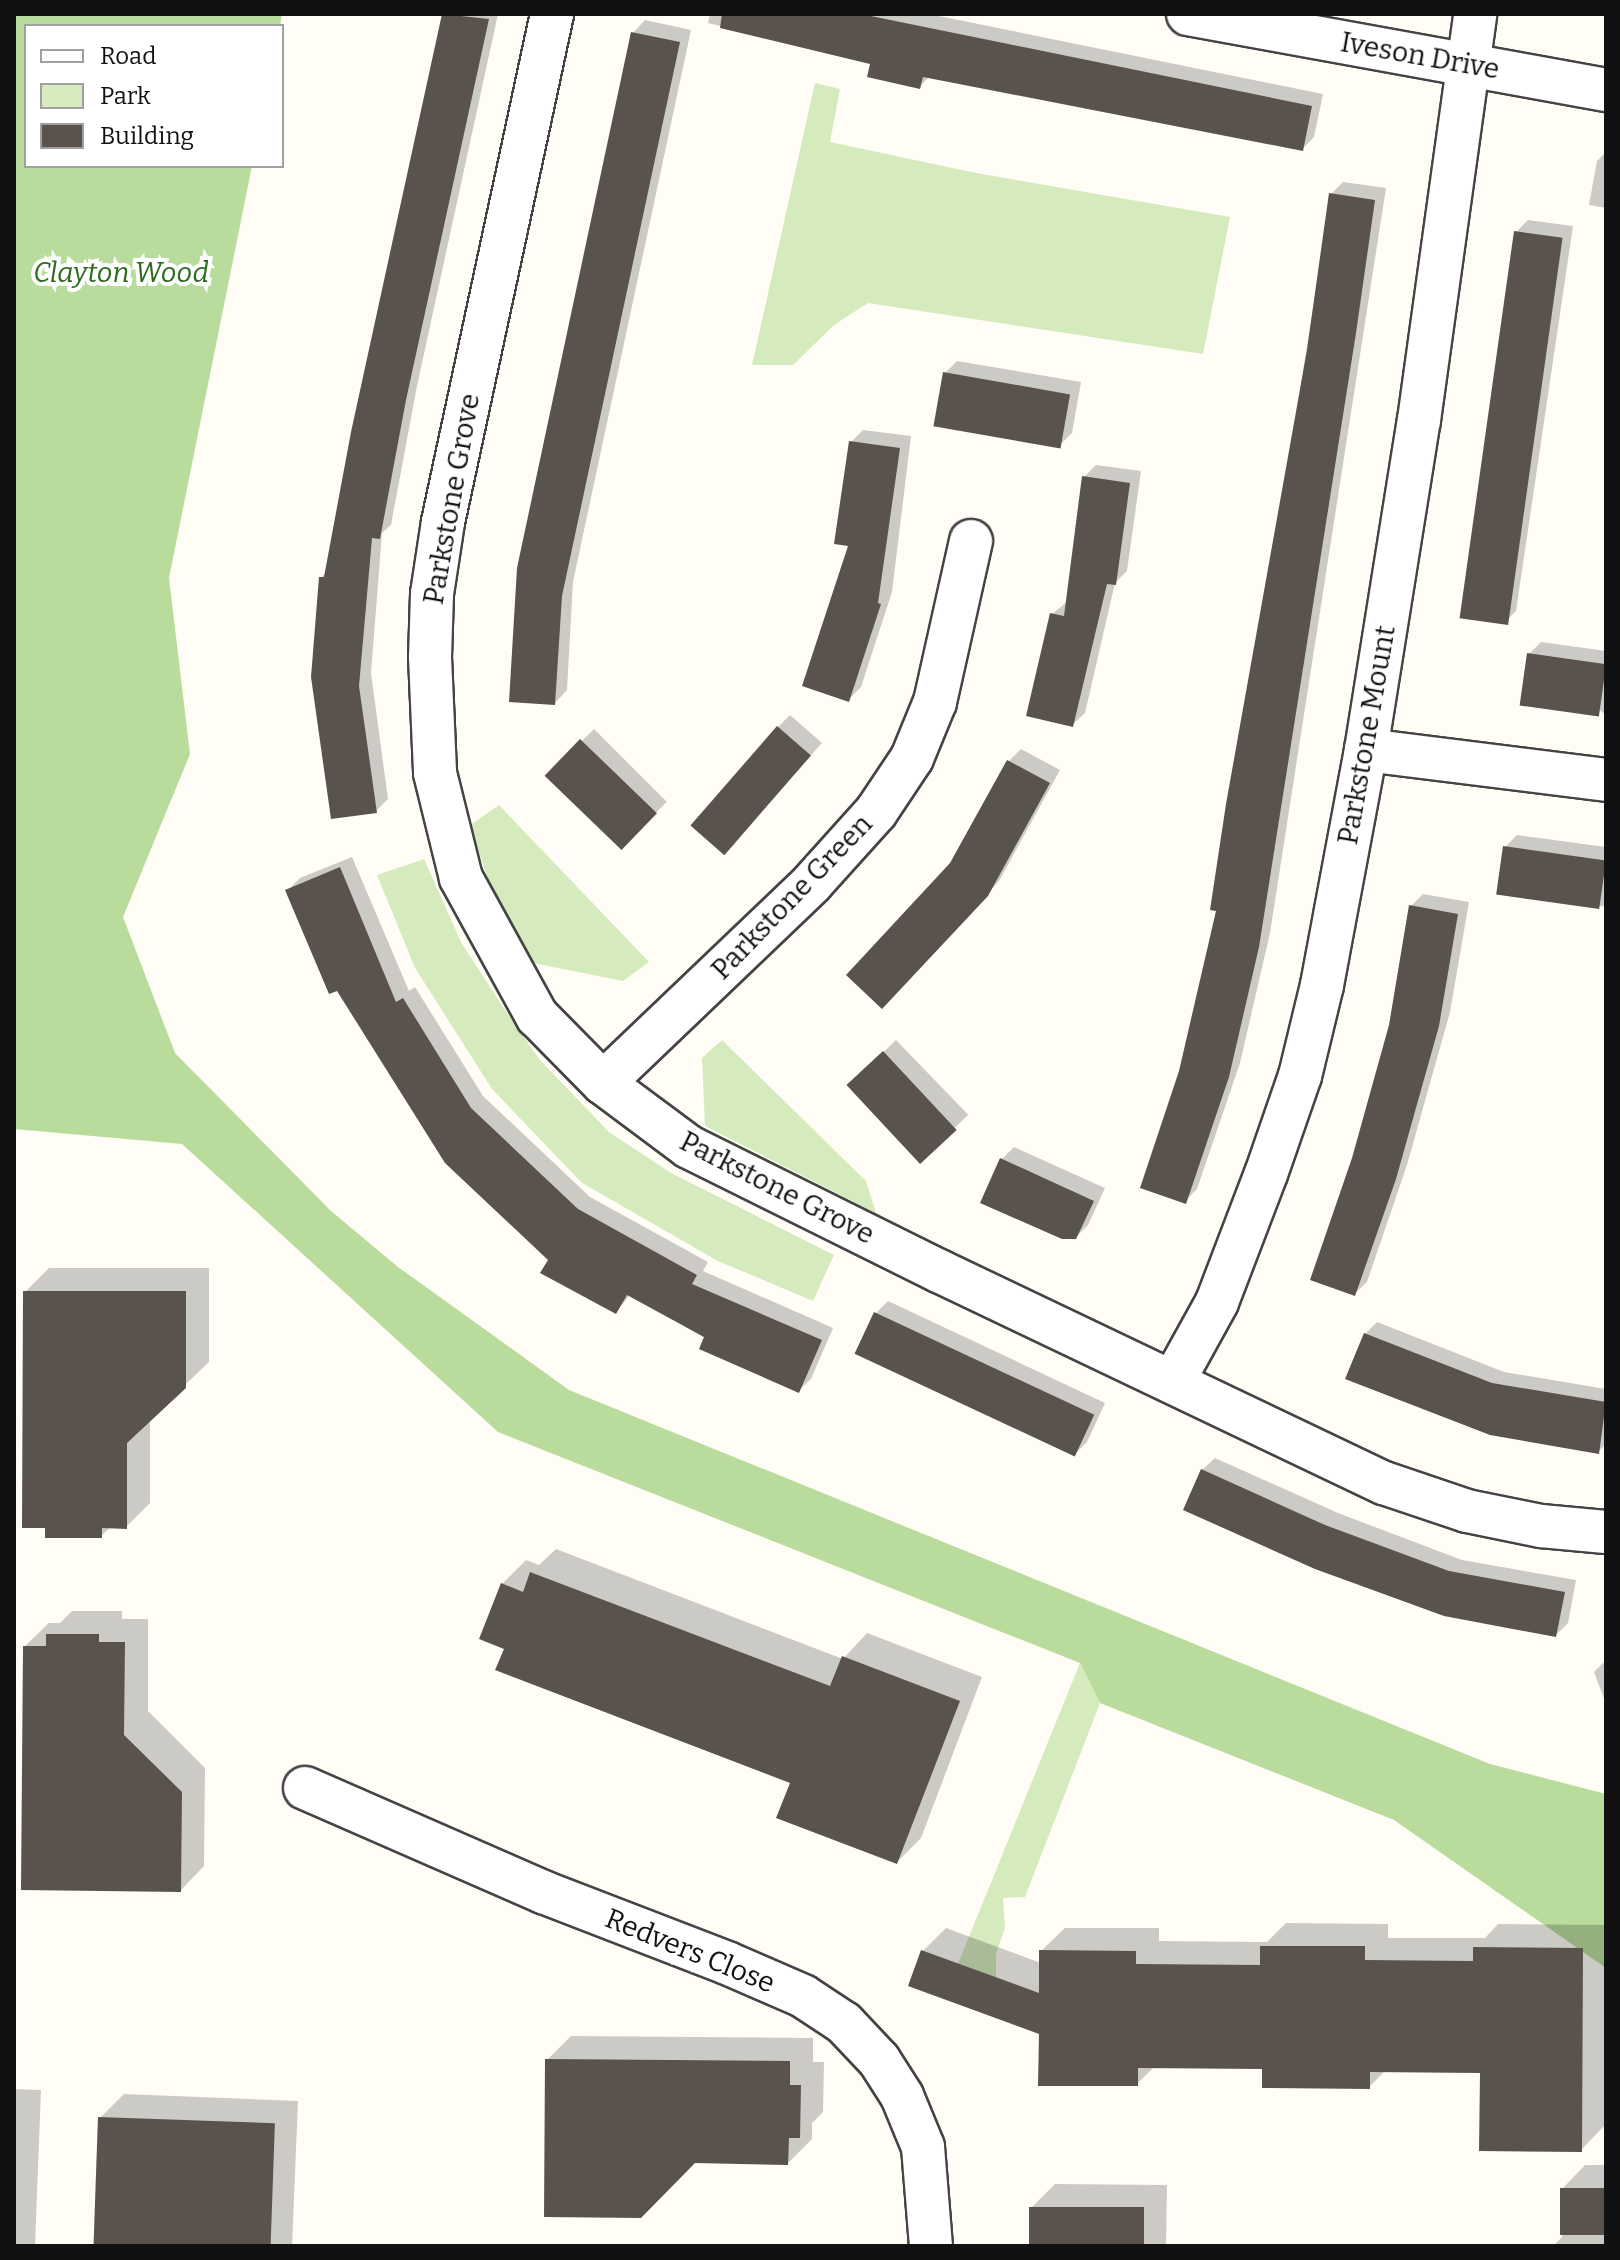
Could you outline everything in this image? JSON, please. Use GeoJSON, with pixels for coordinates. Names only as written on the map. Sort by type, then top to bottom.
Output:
{"type":"FeatureCollection","features":[{"type":"Feature","properties":{"kind":"street","name":"Parkstone Grove"},"geometry":{"type":"LineString","coordinates":[[552,14],[443,522],[431,625],[435,773],[461,878],[537,1016],[603,1083],[689,1147],[939,1271],[1174,1380],[1384,1483],[1467,1511],[1541,1526],[1606,1532]]}},
{"type":"Feature","properties":{"kind":"street","name":"Iveson Drive"},"geometry":{"type":"LineString","coordinates":[[1188,14],[1606,90]]}},
{"type":"Feature","properties":{"kind":"street","name":"Parkstone Mount"},"geometry":{"type":"LineString","coordinates":[[1174,1380],[1217,1302],[1300,1076],[1322,985],[1366,750],[1419,420],[1475,14]]}},
{"type":"Feature","properties":{"kind":"street","name":"Parkstone Green"},"geometry":{"type":"LineString","coordinates":[[603,1083],[812,883],[876,812],[912,758],[935,702],[971,541]]}},
{"type":"Feature","properties":{"kind":"street"},"geometry":{"type":"LineString","coordinates":[[1366,750],[1606,780]]}},
{"type":"Feature","properties":{"kind":"street","name":"Redvers Close"},"geometry":{"type":"LineString","coordinates":[[305,1788],[543,1892],[727,1963],[803,1996],[844,2023],[879,2060],[894,2084],[923,2147],[931,2246]]}},
{"type":"Feature","properties":{"kind":"green space","name":"Clayton Wood"},"geometry":{"type":"Polygon","coordinates":[[[14,14],[282,14],[280,24],[24,24],[24,168],[252,168],[169,578],[190,754],[123,917],[175,1053],[331,1211],[398,1267],[569,1390],[1490,1764],[1606,1794],[1606,1968],[1394,1820],[1100,1703],[1080,1663],[498,1432],[182,1144],[14,1129],[14,14]]]}},
{"type":"Feature","properties":{"kind":"green space"},"geometry":{"type":"Polygon","coordinates":[[[815,83],[840,89],[830,142],[976,173],[1230,217],[1203,354],[868,303],[834,325],[793,365],[752,365],[815,83]]]}},
{"type":"Feature","properties":{"kind":"green space"},"geometry":{"type":"Polygon","coordinates":[[[499,805],[649,962],[623,981],[533,963],[491,886],[469,826],[499,805]]]}},
{"type":"Feature","properties":{"kind":"green space"},"geometry":{"type":"Polygon","coordinates":[[[424,859],[462,944],[509,1016],[540,1060],[609,1132],[671,1173],[834,1255],[813,1301],[718,1261],[582,1183],[492,1089],[415,968],[377,875],[424,859]]]}},
{"type":"Feature","properties":{"kind":"green space"},"geometry":{"type":"Polygon","coordinates":[[[722,1040],[866,1181],[876,1213],[705,1126],[702,1058],[722,1040]]]}},
{"type":"Feature","properties":{"kind":"green space"},"geometry":{"type":"Polygon","coordinates":[[[1080,1663],[1100,1703],[1025,1897],[1003,1898],[1005,1928],[996,1953],[996,1978],[958,1964],[1080,1663]]]}},
{"type":"Feature","properties":{"kind":"building"},"geometry":{"type":"Polygon","coordinates":[[[442,14],[489,19],[406,400],[380,539],[372,538],[359,686],[377,813],[331,819],[311,677],[319,577],[324,577],[351,432],[442,14]]]}},
{"type":"Feature","properties":{"kind":"building"},"geometry":{"type":"Polygon","coordinates":[[[722,14],[861,14],[1312,106],[1303,151],[923,77],[920,89],[867,77],[870,64],[720,28],[722,14]]]}},
{"type":"Feature","properties":{"kind":"building"},"geometry":{"type":"Polygon","coordinates":[[[631,32],[680,42],[562,596],[555,705],[509,702],[517,568],[631,32]]]}},
{"type":"Feature","properties":{"kind":"building"},"geometry":{"type":"Polygon","coordinates":[[[1329,193],[1375,200],[1259,947],[1229,1077],[1186,1204],[1140,1188],[1179,1071],[1216,911],[1210,910],[1226,804],[1307,350],[1329,193]]]}},
{"type":"Feature","properties":{"kind":"building"},"geometry":{"type":"Polygon","coordinates":[[[1514,231],[1563,238],[1508,625],[1460,618],[1514,231]]]}},
{"type":"Feature","properties":{"kind":"building"},"geometry":{"type":"Polygon","coordinates":[[[943,372],[1070,394],[1060,449],[933,426],[943,372]]]}},
{"type":"Feature","properties":{"kind":"building"},"geometry":{"type":"Polygon","coordinates":[[[849,441],[900,448],[878,603],[881,604],[849,702],[802,686],[848,546],[834,544],[849,441]]]}},
{"type":"Feature","properties":{"kind":"building"},"geometry":{"type":"Polygon","coordinates":[[[1082,476],[1130,483],[1116,585],[1107,584],[1073,727],[1026,716],[1050,613],[1064,616],[1082,476]]]}},
{"type":"Feature","properties":{"kind":"building"},"geometry":{"type":"Polygon","coordinates":[[[1527,653],[1606,664],[1599,717],[1520,705],[1527,653]]]}},
{"type":"Feature","properties":{"kind":"building"},"geometry":{"type":"Polygon","coordinates":[[[777,726],[811,756],[724,855],[690,826],[777,726]]]}},
{"type":"Feature","properties":{"kind":"building"},"geometry":{"type":"Polygon","coordinates":[[[580,739],[657,813],[622,850],[545,776],[580,739]]]}},
{"type":"Feature","properties":{"kind":"building"},"geometry":{"type":"Polygon","coordinates":[[[1007,760],[1050,783],[988,896],[882,1009],[846,975],[950,863],[1007,760]]]}},
{"type":"Feature","properties":{"kind":"building"},"geometry":{"type":"Polygon","coordinates":[[[1503,846],[1606,860],[1599,909],[1496,895],[1503,846]]]}},
{"type":"Feature","properties":{"kind":"building"},"geometry":{"type":"Polygon","coordinates":[[[340,867],[396,1002],[403,998],[471,1108],[578,1209],[697,1275],[692,1284],[822,1340],[799,1393],[699,1349],[704,1337],[627,1295],[616,1314],[540,1273],[548,1260],[445,1163],[337,991],[329,994],[285,890],[340,867]]]}},
{"type":"Feature","properties":{"kind":"building"},"geometry":{"type":"Polygon","coordinates":[[[1409,905],[1458,914],[1439,1026],[1396,1179],[1355,1296],[1310,1280],[1352,1158],[1389,1025],[1409,905]]]}},
{"type":"Feature","properties":{"kind":"building"},"geometry":{"type":"Polygon","coordinates":[[[883,1051],[957,1130],[920,1164],[846,1085],[883,1051]]]}},
{"type":"Feature","properties":{"kind":"building"},"geometry":{"type":"Polygon","coordinates":[[[1000,1158],[1094,1201],[1076,1239],[1062,1239],[980,1203],[1000,1158]]]}},
{"type":"Feature","properties":{"kind":"building"},"geometry":{"type":"Polygon","coordinates":[[[23,1291],[186,1291],[186,1388],[127,1443],[127,1529],[102,1528],[102,1538],[45,1538],[45,1528],[22,1528],[23,1291]]]}},
{"type":"Feature","properties":{"kind":"building"},"geometry":{"type":"Polygon","coordinates":[[[874,1312],[1094,1415],[1075,1456],[855,1354],[874,1312]]]}},
{"type":"Feature","properties":{"kind":"building"},"geometry":{"type":"Polygon","coordinates":[[[1364,1333],[1492,1383],[1606,1402],[1599,1454],[1490,1435],[1345,1379],[1364,1333]]]}},
{"type":"Feature","properties":{"kind":"building"},"geometry":{"type":"Polygon","coordinates":[[[1201,1469],[1325,1525],[1449,1571],[1565,1592],[1556,1637],[1444,1616],[1315,1569],[1183,1510],[1201,1469]]]}},
{"type":"Feature","properties":{"kind":"building"},"geometry":{"type":"Polygon","coordinates":[[[530,1572],[830,1686],[842,1656],[960,1701],[897,1864],[776,1818],[790,1783],[495,1670],[504,1649],[479,1639],[501,1583],[523,1592],[530,1572]]]}},
{"type":"Feature","properties":{"kind":"building"},"geometry":{"type":"Polygon","coordinates":[[[46,1634],[99,1634],[99,1642],[125,1642],[124,1735],[182,1792],[181,1892],[21,1890],[23,1646],[46,1646],[46,1634]]]}},
{"type":"Feature","properties":{"kind":"building"},"geometry":{"type":"Polygon","coordinates":[[[1260,1946],[1365,1946],[1365,1960],[1473,1961],[1473,1947],[1583,1948],[1582,2152],[1479,2151],[1480,2073],[1370,2072],[1370,2089],[1262,2088],[1262,2069],[1138,2068],[1138,2086],[1038,2086],[1039,2034],[908,1986],[921,1950],[1039,1993],[1039,1950],[1136,1951],[1136,1964],[1260,1965],[1260,1946]]]}},
{"type":"Feature","properties":{"kind":"building"},"geometry":{"type":"Polygon","coordinates":[[[545,2059],[790,2061],[790,2085],[801,2085],[800,2138],[789,2138],[788,2165],[695,2163],[641,2218],[544,2217],[545,2059]]]}},
{"type":"Feature","properties":{"kind":"building"},"geometry":{"type":"Polygon","coordinates":[[[98,2117],[275,2123],[271,2246],[93,2246],[98,2117]]]}},
{"type":"Feature","properties":{"kind":"building"},"geometry":{"type":"Polygon","coordinates":[[[1560,2188],[1606,2188],[1606,2235],[1560,2235],[1560,2188]]]}},
{"type":"Feature","properties":{"kind":"building"},"geometry":{"type":"Polygon","coordinates":[[[1029,2207],[1144,2207],[1144,2246],[1029,2246],[1029,2207]]]}}]}
